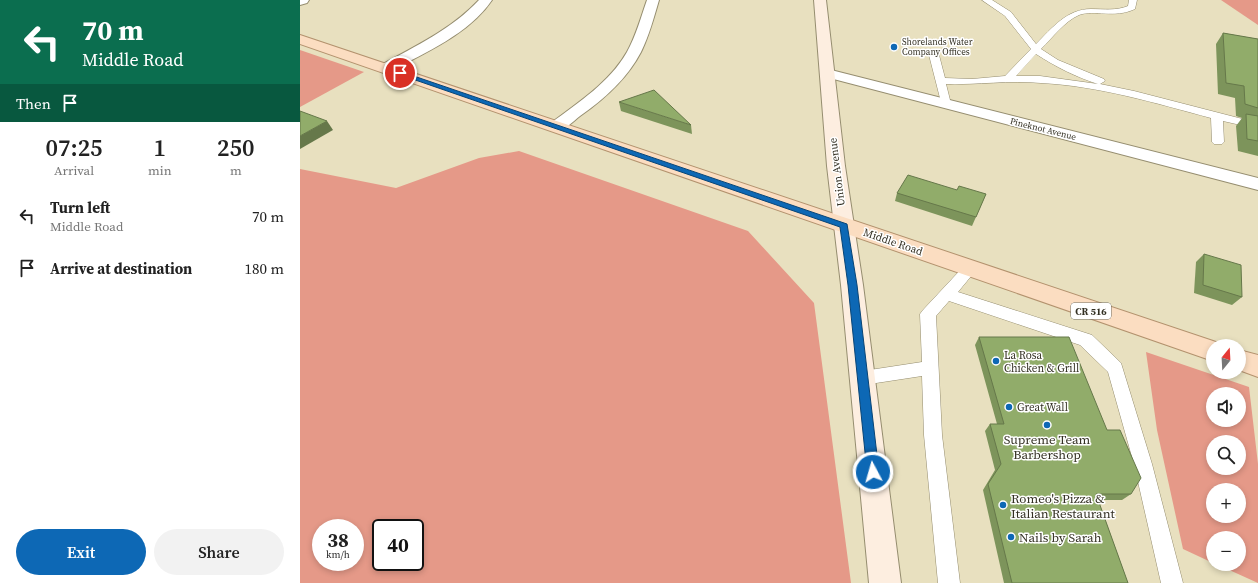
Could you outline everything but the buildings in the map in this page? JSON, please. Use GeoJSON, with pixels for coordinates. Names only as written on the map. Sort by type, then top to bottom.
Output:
{"type":"FeatureCollection","features":[{"type":"Feature","properties":{"kind":"main road","name":"Middle Road"},"geometry":{"type":"LineString","coordinates":[[300,39],[1206,349]]}},
{"type":"Feature","properties":{"kind":"main road"},"geometry":{"type":"LineString","coordinates":[[1246,362],[1258,366]]}},
{"type":"Feature","properties":{"kind":"street"},"geometry":{"type":"LineString","coordinates":[[386,68],[452,30],[468,18],[486,0]]}},
{"type":"Feature","properties":{"kind":"street"},"geometry":{"type":"LineString","coordinates":[[558,126],[600,93],[625,66],[634,51],[653,0]]}},
{"type":"Feature","properties":{"kind":"street","name":"Union Avenue"},"geometry":{"type":"LineString","coordinates":[[820,0],[836,166],[863,378],[885,583]]}},
{"type":"Feature","properties":{"kind":"street","name":"Pineknot Avenue"},"geometry":{"type":"LineString","coordinates":[[827,73],[1258,184]]}},
{"type":"Feature","properties":{"kind":"lane"},"geometry":{"type":"LineString","coordinates":[[986,0],[1008,14],[1036,50],[1055,62],[1078,73],[1142,96],[1216,117],[1258,126]]}},
{"type":"Feature","properties":{"kind":"lane"},"geometry":{"type":"LineString","coordinates":[[1008,79],[1075,13],[1123,10],[1132,7],[1132,0]]}},
{"type":"Feature","properties":{"kind":"lane"},"geometry":{"type":"LineString","coordinates":[[934,55],[946,104]]}},
{"type":"Feature","properties":{"kind":"lane"},"geometry":{"type":"LineString","coordinates":[[941,81],[972,82],[1008,79],[1055,80],[1142,96]]}},
{"type":"Feature","properties":{"kind":"lane"},"geometry":{"type":"LineString","coordinates":[[1216,117],[1218,142]]}},
{"type":"Feature","properties":{"kind":"lane"},"geometry":{"type":"LineString","coordinates":[[949,583],[933,435],[928,314],[970,269]]}},
{"type":"Feature","properties":{"kind":"lane"},"geometry":{"type":"LineString","coordinates":[[946,294],[1086,340],[1115,368],[1143,464],[1172,583]]}},
{"type":"Feature","properties":{"kind":"lane"},"geometry":{"type":"LineString","coordinates":[[863,378],[930,368]]}},
{"type":"Feature","properties":{"kind":"shaded area"},"geometry":{"type":"Polygon","coordinates":[[[1221,0],[1258,0],[1258,25],[1221,0]]]}},
{"type":"Feature","properties":{"kind":"shaded area"},"geometry":{"type":"Polygon","coordinates":[[[300,50],[364,72],[300,107],[300,50]]]}},
{"type":"Feature","properties":{"kind":"shaded area"},"geometry":{"type":"Polygon","coordinates":[[[519,151],[748,231],[814,303],[851,583],[300,583],[300,169],[396,188],[479,158],[519,151]]]}},
{"type":"Feature","properties":{"kind":"shaded area"},"geometry":{"type":"Polygon","coordinates":[[[1146,352],[1206,372],[1206,379],[1225,379],[1249,387],[1258,464],[1258,583],[1231,571],[1246,571],[1246,531],[1206,531],[1206,560],[1183,549],[1157,430],[1146,352]]]}},
{"type":"Feature","properties":{"kind":"place","name":"Shorelands Water Company Offices"},"geometry":{"type":"Point","coordinates":[894,47]}},
{"type":"Feature","properties":{"kind":"place","name":"La Rosa Chicken & Grill"},"geometry":{"type":"Point","coordinates":[996,361]}},
{"type":"Feature","properties":{"kind":"place","name":"Great Wall"},"geometry":{"type":"Point","coordinates":[1009,407]}},
{"type":"Feature","properties":{"kind":"place","name":"Supreme Team Barbershop"},"geometry":{"type":"Point","coordinates":[1047,425]}},
{"type":"Feature","properties":{"kind":"place","name":"Romeo's Pizza & Italian Restaurant"},"geometry":{"type":"Point","coordinates":[1003,505]}},
{"type":"Feature","properties":{"kind":"place","name":"Nails by Sarah"},"geometry":{"type":"Point","coordinates":[1011,537]}},
{"type":"Feature","properties":{"kind":"route"},"geometry":{"type":"LineString","coordinates":[[400,73],[558,126],[844,226],[873,472]]}}]}
